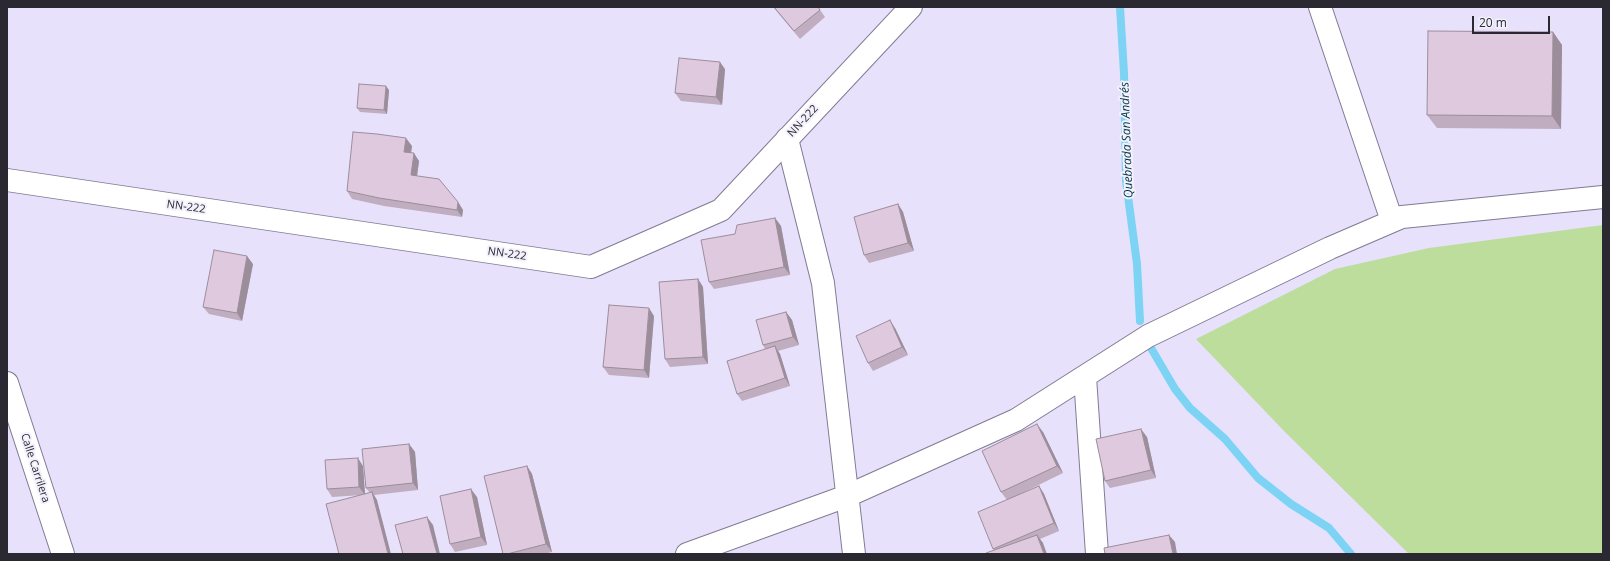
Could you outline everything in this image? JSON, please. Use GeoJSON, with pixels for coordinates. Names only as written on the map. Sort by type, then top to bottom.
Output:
{"type":"FeatureCollection","features":[{"type":"Feature","properties":{"kind":"street","name":"NN-222"},"geometry":{"type":"LineString","coordinates":[[7,180],[591,267],[721,210],[911,7]]}},
{"type":"Feature","properties":{"kind":"street"},"geometry":{"type":"LineString","coordinates":[[1320,7],[1392,221]]}},
{"type":"Feature","properties":{"kind":"street"},"geometry":{"type":"LineString","coordinates":[[787,139],[823,283],[854,554]]}},
{"type":"Feature","properties":{"kind":"street"},"geometry":{"type":"LineString","coordinates":[[695,553],[847,496],[1016,420],[1148,336],[1330,248],[1402,217],[1603,197]]}},
{"type":"Feature","properties":{"kind":"street"},"geometry":{"type":"LineString","coordinates":[[1085,377],[1097,554]]}},
{"type":"Feature","properties":{"kind":"street","name":"Calle Carrilera"},"geometry":{"type":"LineString","coordinates":[[7,383],[63,554]]}},
{"type":"Feature","properties":{"kind":"green space"},"geometry":{"type":"Polygon","coordinates":[[[1603,225],[1603,554],[1409,554],[1285,432],[1196,339],[1335,269],[1429,248],[1603,225]]]}},
{"type":"Feature","properties":{"kind":"building"},"geometry":{"type":"Polygon","coordinates":[[[774,7],[818,7],[820,10],[794,31],[774,7]]]}},
{"type":"Feature","properties":{"kind":"building"},"geometry":{"type":"Polygon","coordinates":[[[1428,31],[1553,32],[1552,116],[1427,115],[1428,31]]]}},
{"type":"Feature","properties":{"kind":"building"},"geometry":{"type":"Polygon","coordinates":[[[679,58],[720,62],[716,97],[675,93],[679,58]]]}},
{"type":"Feature","properties":{"kind":"building"},"geometry":{"type":"Polygon","coordinates":[[[359,84],[386,86],[384,110],[357,108],[359,84]]]}},
{"type":"Feature","properties":{"kind":"building"},"geometry":{"type":"Polygon","coordinates":[[[353,132],[406,138],[404,152],[414,153],[411,175],[439,179],[458,202],[457,210],[379,198],[347,191],[353,132]]]}},
{"type":"Feature","properties":{"kind":"building"},"geometry":{"type":"Polygon","coordinates":[[[898,204],[908,243],[864,255],[854,217],[898,204]]]}},
{"type":"Feature","properties":{"kind":"building"},"geometry":{"type":"Polygon","coordinates":[[[775,218],[784,267],[709,282],[701,240],[735,234],[737,225],[775,218]]]}},
{"type":"Feature","properties":{"kind":"building"},"geometry":{"type":"Polygon","coordinates":[[[214,250],[247,256],[237,313],[203,307],[214,250]]]}},
{"type":"Feature","properties":{"kind":"building"},"geometry":{"type":"Polygon","coordinates":[[[698,279],[703,357],[665,359],[659,282],[698,279]]]}},
{"type":"Feature","properties":{"kind":"building"},"geometry":{"type":"Polygon","coordinates":[[[609,305],[649,308],[644,370],[603,367],[609,305]]]}},
{"type":"Feature","properties":{"kind":"building"},"geometry":{"type":"Polygon","coordinates":[[[786,312],[793,337],[763,345],[756,320],[786,312]]]}},
{"type":"Feature","properties":{"kind":"building"},"geometry":{"type":"Polygon","coordinates":[[[890,320],[902,347],[868,363],[856,336],[890,320]]]}},
{"type":"Feature","properties":{"kind":"building"},"geometry":{"type":"Polygon","coordinates":[[[775,346],[785,378],[737,394],[727,361],[775,346]]]}},
{"type":"Feature","properties":{"kind":"building"},"geometry":{"type":"Polygon","coordinates":[[[1037,424],[1057,466],[1001,492],[982,451],[1037,424]]]}},
{"type":"Feature","properties":{"kind":"building"},"geometry":{"type":"Polygon","coordinates":[[[1141,429],[1151,470],[1105,481],[1096,439],[1141,429]]]}},
{"type":"Feature","properties":{"kind":"building"},"geometry":{"type":"Polygon","coordinates":[[[409,444],[413,483],[366,488],[362,449],[409,444]]]}},
{"type":"Feature","properties":{"kind":"building"},"geometry":{"type":"Polygon","coordinates":[[[358,458],[359,487],[327,489],[325,460],[358,458]]]}},
{"type":"Feature","properties":{"kind":"building"},"geometry":{"type":"Polygon","coordinates":[[[527,466],[546,544],[503,554],[484,476],[527,466]]]}},
{"type":"Feature","properties":{"kind":"building"},"geometry":{"type":"Polygon","coordinates":[[[1039,486],[1054,523],[993,549],[978,512],[1039,486]]]}},
{"type":"Feature","properties":{"kind":"building"},"geometry":{"type":"Polygon","coordinates":[[[471,489],[481,537],[450,544],[440,496],[471,489]]]}},
{"type":"Feature","properties":{"kind":"building"},"geometry":{"type":"Polygon","coordinates":[[[372,492],[388,554],[339,554],[326,504],[372,492]]]}},
{"type":"Feature","properties":{"kind":"building"},"geometry":{"type":"Polygon","coordinates":[[[427,517],[437,554],[403,554],[395,525],[427,517]]]}},
{"type":"Feature","properties":{"kind":"building"},"geometry":{"type":"Polygon","coordinates":[[[1037,535],[1044,554],[986,554],[986,553],[1037,535]]]}},
{"type":"Feature","properties":{"kind":"building"},"geometry":{"type":"Polygon","coordinates":[[[1169,535],[1173,554],[1105,554],[1104,548],[1169,535]]]}},
{"type":"Feature","properties":{"kind":"waterway","name":"Quebrada San Andrés"},"geometry":{"type":"LineString","coordinates":[[1120,7],[1124,73],[1126,181],[1137,264],[1140,321]]}},
{"type":"Feature","properties":{"kind":"waterway","name":"Quebrada San Andrés"},"geometry":{"type":"LineString","coordinates":[[1151,348],[1175,389],[1190,408],[1225,439],[1258,478],[1291,504],[1329,528],[1351,554]]}}]}
